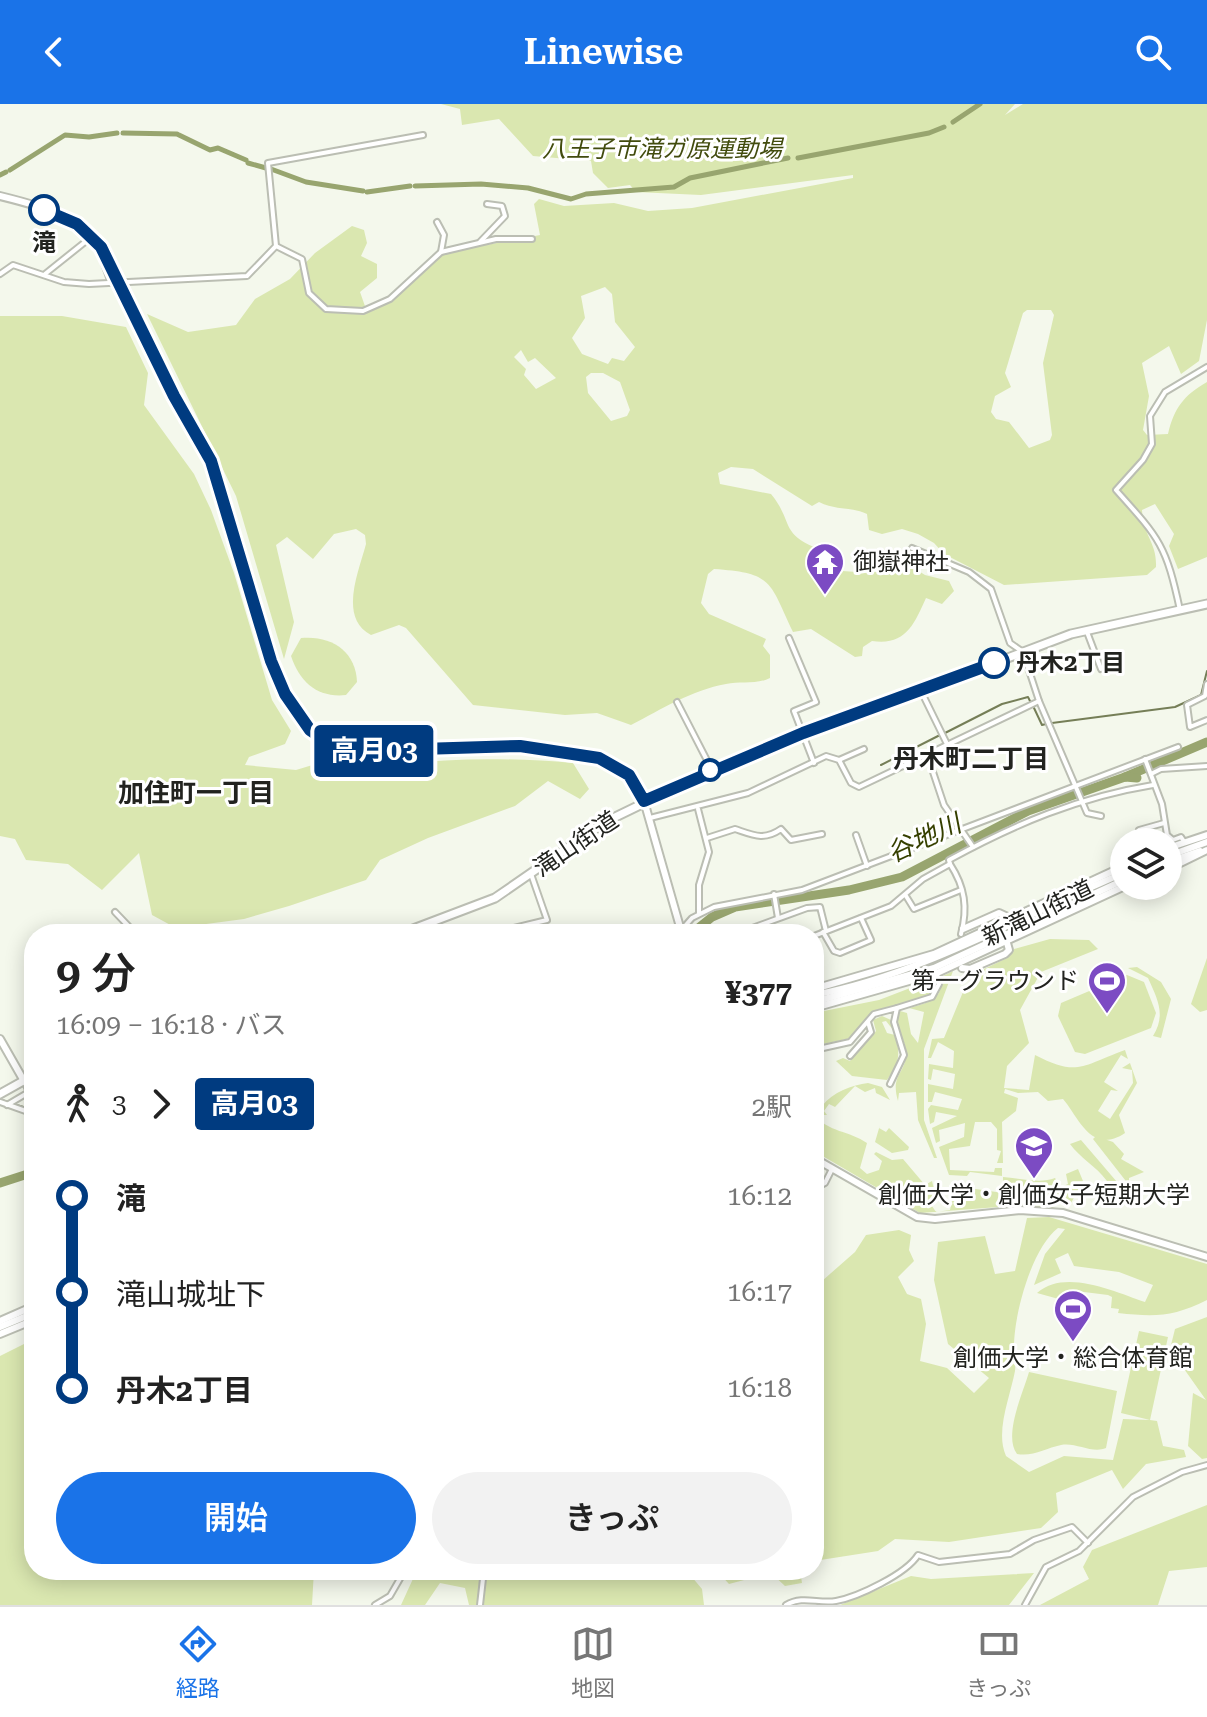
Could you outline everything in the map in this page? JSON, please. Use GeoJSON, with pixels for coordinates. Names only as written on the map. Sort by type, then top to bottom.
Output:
{"type":"FeatureCollection","features":[{"type":"Feature","properties":{"kind":"highway","name":"滝山街道"},"geometry":{"type":"LineString","coordinates":[[438,924],[495,898],[605,822],[712,770],[803,733],[1087,630],[1207,604]]}},
{"type":"Feature","properties":{"kind":"highway"},"geometry":{"type":"LineString","coordinates":[[0,1094],[24,1081]]}},
{"type":"Feature","properties":{"kind":"main road"},"geometry":{"type":"LineString","coordinates":[[0,196],[64,217],[92,236],[106,256],[215,470],[271,661],[285,694],[310,730],[329,743],[356,751],[520,746],[599,758],[629,775],[644,801],[678,924]]}},
{"type":"Feature","properties":{"kind":"main road"},"geometry":{"type":"LineString","coordinates":[[1182,844],[1207,835]]}},
{"type":"Feature","properties":{"kind":"main road"},"geometry":{"type":"LineString","coordinates":[[1182,851],[1207,842]]}},
{"type":"Feature","properties":{"kind":"main road"},"geometry":{"type":"LineString","coordinates":[[1182,857],[1207,849]]}},
{"type":"Feature","properties":{"kind":"main road"},"geometry":{"type":"LineString","coordinates":[[1182,862],[1207,849]]}},
{"type":"Feature","properties":{"kind":"main road"},"geometry":{"type":"LineString","coordinates":[[824,989],[908,964],[1110,873]]}},
{"type":"Feature","properties":{"kind":"main road","name":"新滝山街道"},"geometry":{"type":"LineString","coordinates":[[824,990],[888,977],[948,955],[1110,880]]}},
{"type":"Feature","properties":{"kind":"main road","name":"新滝山街道"},"geometry":{"type":"LineString","coordinates":[[824,999],[934,968],[1110,886]]}},
{"type":"Feature","properties":{"kind":"main road"},"geometry":{"type":"LineString","coordinates":[[824,1005],[937,973],[1110,893]]}},
{"type":"Feature","properties":{"kind":"main road"},"geometry":{"type":"LineString","coordinates":[[962,932],[995,913],[1006,913],[1012,919]]}},
{"type":"Feature","properties":{"kind":"main road"},"geometry":{"type":"LineString","coordinates":[[962,968],[970,969],[1005,954],[1009,950],[1007,943]]}},
{"type":"Feature","properties":{"kind":"main road"},"geometry":{"type":"LineString","coordinates":[[0,1039],[24,1081]]}},
{"type":"Feature","properties":{"kind":"main road"},"geometry":{"type":"LineString","coordinates":[[824,1164],[917,1217],[1038,1210],[1076,1217],[1207,1257]]}},
{"type":"Feature","properties":{"kind":"main road"},"geometry":{"type":"LineString","coordinates":[[0,1321],[24,1310]]}},
{"type":"Feature","properties":{"kind":"main road"},"geometry":{"type":"LineString","coordinates":[[0,1327],[24,1317]]}},
{"type":"Feature","properties":{"kind":"main road"},"geometry":{"type":"LineString","coordinates":[[0,1334],[24,1324]]}},
{"type":"Feature","properties":{"kind":"street"},"geometry":{"type":"LineString","coordinates":[[0,274],[13,265],[64,282],[111,283],[247,276],[276,246],[268,163],[423,135]]}},
{"type":"Feature","properties":{"kind":"street"},"geometry":{"type":"LineString","coordinates":[[478,244],[505,216],[502,206],[487,204]]}},
{"type":"Feature","properties":{"kind":"street"},"geometry":{"type":"LineString","coordinates":[[437,222],[444,235],[441,252]]}},
{"type":"Feature","properties":{"kind":"street"},"geometry":{"type":"LineString","coordinates":[[45,274],[92,236]]}},
{"type":"Feature","properties":{"kind":"street"},"geometry":{"type":"LineString","coordinates":[[276,246],[302,259],[309,294],[332,310],[354,308],[363,311],[390,299],[441,252],[496,239],[532,239]]}},
{"type":"Feature","properties":{"kind":"street"},"geometry":{"type":"LineString","coordinates":[[106,256],[103,261],[111,283]]}},
{"type":"Feature","properties":{"kind":"street"},"geometry":{"type":"LineString","coordinates":[[1180,610],[1165,549],[1149,524],[1116,490],[1143,460],[1152,444],[1150,416],[1165,392],[1207,367]]}},
{"type":"Feature","properties":{"kind":"street"},"geometry":{"type":"LineString","coordinates":[[912,548],[985,581],[1010,643],[1023,652],[1039,701],[1087,813],[1101,816]]}},
{"type":"Feature","properties":{"kind":"street"},"geometry":{"type":"LineString","coordinates":[[1087,630],[1101,669]]}},
{"type":"Feature","properties":{"kind":"street"},"geometry":{"type":"LineString","coordinates":[[789,638],[816,702],[794,711],[814,763]]}},
{"type":"Feature","properties":{"kind":"street"},"geometry":{"type":"LineString","coordinates":[[1207,684],[1206,696],[1187,705],[1190,727],[1207,720]]}},
{"type":"Feature","properties":{"kind":"street"},"geometry":{"type":"LineString","coordinates":[[921,690],[947,744]]}},
{"type":"Feature","properties":{"kind":"street"},"geometry":{"type":"LineString","coordinates":[[839,760],[851,783],[859,787],[1039,701]]}},
{"type":"Feature","properties":{"kind":"street"},"geometry":{"type":"LineString","coordinates":[[677,702],[712,770]]}},
{"type":"Feature","properties":{"kind":"street"},"geometry":{"type":"LineString","coordinates":[[689,924],[699,913],[726,903],[802,890],[964,832],[1178,747]]}},
{"type":"Feature","properties":{"kind":"street"},"geometry":{"type":"LineString","coordinates":[[649,819],[698,809],[748,793],[826,756],[839,760],[864,749]]}},
{"type":"Feature","properties":{"kind":"street"},"geometry":{"type":"LineString","coordinates":[[927,754],[944,805],[972,846]]}},
{"type":"Feature","properties":{"kind":"street"},"geometry":{"type":"LineString","coordinates":[[1146,760],[1170,839],[1181,837],[1185,843]]}},
{"type":"Feature","properties":{"kind":"street"},"geometry":{"type":"LineString","coordinates":[[1150,772],[1207,766]]}},
{"type":"Feature","properties":{"kind":"street"},"geometry":{"type":"LineString","coordinates":[[962,932],[967,908],[959,877],[949,860],[972,846],[1081,799],[1153,785]]}},
{"type":"Feature","properties":{"kind":"street"},"geometry":{"type":"LineString","coordinates":[[698,809],[707,838],[708,861],[699,885],[699,913]]}},
{"type":"Feature","properties":{"kind":"street"},"geometry":{"type":"LineString","coordinates":[[1146,828],[1165,823]]}},
{"type":"Feature","properties":{"kind":"street"},"geometry":{"type":"LineString","coordinates":[[707,838],[735,829],[751,837],[770,837],[781,829],[791,840],[822,834]]}},
{"type":"Feature","properties":{"kind":"street"},"geometry":{"type":"LineString","coordinates":[[856,835],[867,866]]}},
{"type":"Feature","properties":{"kind":"street"},"geometry":{"type":"LineString","coordinates":[[825,932],[891,906],[923,879],[950,864]]}},
{"type":"Feature","properties":{"kind":"street"},"geometry":{"type":"LineString","coordinates":[[530,924],[547,920],[531,874]]}},
{"type":"Feature","properties":{"kind":"street"},"geometry":{"type":"LineString","coordinates":[[906,896],[914,909],[961,890]]}},
{"type":"Feature","properties":{"kind":"street"},"geometry":{"type":"LineString","coordinates":[[774,895],[778,918]]}},
{"type":"Feature","properties":{"kind":"street"},"geometry":{"type":"LineString","coordinates":[[762,924],[807,908],[820,907],[823,924]]}},
{"type":"Feature","properties":{"kind":"street"},"geometry":{"type":"LineString","coordinates":[[115,912],[126,924]]}},
{"type":"Feature","properties":{"kind":"street"},"geometry":{"type":"LineString","coordinates":[[824,927],[834,951],[840,953],[871,940],[861,918]]}},
{"type":"Feature","properties":{"kind":"street"},"geometry":{"type":"LineString","coordinates":[[824,1048],[850,1042],[874,1014],[932,997],[939,984],[937,973]]}},
{"type":"Feature","properties":{"kind":"street"},"geometry":{"type":"LineString","coordinates":[[890,1084],[904,1055],[894,1022],[897,1008]]}},
{"type":"Feature","properties":{"kind":"street"},"geometry":{"type":"LineString","coordinates":[[850,1056],[871,1032],[868,1022]]}},
{"type":"Feature","properties":{"kind":"street"},"geometry":{"type":"LineString","coordinates":[[7,1105],[24,1095]]}},
{"type":"Feature","properties":{"kind":"street"},"geometry":{"type":"LineString","coordinates":[[0,1102],[24,1111]]}},
{"type":"Feature","properties":{"kind":"street"},"geometry":{"type":"LineString","coordinates":[[824,1184],[832,1169]]}},
{"type":"Feature","properties":{"kind":"street"},"geometry":{"type":"LineString","coordinates":[[1025,1605],[1046,1567],[1088,1543],[1133,1497],[1182,1472],[1207,1465]]}},
{"type":"Feature","properties":{"kind":"street"},"geometry":{"type":"LineString","coordinates":[[786,1605],[797,1599],[837,1601],[904,1571],[918,1555],[939,1562],[1010,1554],[1034,1540],[1072,1527],[1088,1543]]}},
{"type":"Feature","properties":{"kind":"street"},"geometry":{"type":"LineString","coordinates":[[375,1605],[390,1596],[399,1580]]}},
{"type":"Feature","properties":{"kind":"street"},"geometry":{"type":"LineString","coordinates":[[480,1605],[483,1580]]}},
{"type":"Feature","properties":{"kind":"green space","name":"八王子市滝ガ原運動場"},"geometry":{"type":"Polygon","coordinates":[[[441,104],[1015,104],[1005,115],[1023,104],[1207,104],[1207,320],[1199,361],[1181,374],[1169,346],[1142,363],[1149,396],[1143,430],[1147,435],[1168,434],[1181,403],[1207,382],[1207,557],[1178,569],[1169,546],[1174,534],[1155,504],[1142,510],[1156,558],[1156,567],[1147,575],[1004,585],[944,554],[934,543],[918,534],[902,529],[882,534],[869,530],[867,514],[819,502],[812,506],[753,469],[731,467],[718,473],[720,484],[771,494],[792,532],[819,549],[828,570],[871,573],[909,565],[925,575],[949,581],[954,591],[942,604],[926,598],[907,632],[893,640],[872,641],[863,647],[862,656],[855,657],[811,629],[793,632],[773,591],[759,578],[714,569],[708,574],[701,603],[709,614],[766,639],[763,646],[770,655],[770,678],[701,691],[631,725],[597,713],[565,715],[473,705],[406,628],[399,625],[371,635],[361,627],[353,606],[366,544],[365,535],[356,529],[334,534],[313,559],[287,537],[276,545],[294,622],[284,659],[236,496],[147,314],[188,332],[236,325],[255,299],[290,279],[315,253],[352,226],[364,230],[367,243],[361,256],[377,264],[377,278],[360,292],[366,309],[392,299],[443,253],[540,235],[534,204],[539,199],[564,206],[614,203],[648,211],[692,208],[853,178],[853,175],[701,195],[636,192],[630,185],[608,188],[593,173],[591,161],[533,156],[499,119],[462,125],[460,109],[441,104]],[[605,287],[581,296],[585,318],[572,338],[582,354],[608,364],[612,358],[624,361],[635,347],[615,322],[612,294],[605,287]],[[1027,310],[1023,313],[1005,373],[1011,387],[995,396],[991,412],[996,419],[1009,422],[1029,448],[1050,440],[1052,435],[1043,363],[1054,315],[1051,310],[1027,310]],[[521,350],[514,357],[526,369],[524,375],[536,389],[556,378],[535,358],[528,362],[521,350]],[[591,373],[586,377],[588,393],[611,421],[627,416],[630,410],[620,382],[603,373],[591,373]]]}},
{"type":"Feature","properties":{"kind":"green space"},"geometry":{"type":"Polygon","coordinates":[[[0,316],[62,316],[126,327],[148,373],[144,405],[194,474],[211,510],[234,573],[272,700],[291,731],[285,744],[249,757],[245,765],[296,770],[329,760],[337,774],[425,762],[485,759],[573,763],[589,789],[580,799],[548,781],[515,806],[428,838],[380,860],[366,880],[244,919],[206,924],[169,924],[152,915],[139,853],[102,890],[68,864],[26,860],[15,839],[0,836],[0,316]]]}},
{"type":"Feature","properties":{"kind":"green space"},"geometry":{"type":"Polygon","coordinates":[[[301,638],[332,642],[347,654],[356,671],[357,682],[346,695],[319,691],[299,674],[291,656],[301,638]]]}},
{"type":"Feature","properties":{"kind":"green space"},"geometry":{"type":"Polygon","coordinates":[[[1050,939],[1089,940],[1098,949],[1041,972],[1020,1010],[1029,1043],[1007,1066],[1004,1088],[1029,1090],[1035,1055],[1061,1066],[1080,1067],[1125,1050],[1128,1059],[1121,1055],[1104,1082],[1118,1091],[1111,1090],[1098,1111],[1110,1119],[1133,1083],[1132,1070],[1122,1068],[1130,1063],[1137,1083],[1119,1115],[1125,1133],[1113,1139],[1094,1137],[1063,1099],[1048,1101],[1038,1092],[1018,1093],[1005,1089],[1004,1093],[1018,1098],[1016,1111],[1002,1122],[1003,1163],[997,1163],[1001,1151],[997,1150],[997,1129],[991,1122],[975,1122],[970,1146],[949,1149],[950,1170],[994,1172],[995,1168],[1002,1168],[1002,1176],[970,1172],[967,1176],[949,1175],[939,1147],[964,1137],[965,1123],[939,1130],[940,1141],[936,1143],[932,1128],[957,1116],[936,1112],[934,1122],[930,1124],[928,1109],[931,1105],[958,1110],[962,1099],[935,1092],[932,1102],[928,1102],[928,1084],[953,1089],[955,1074],[933,1069],[931,1080],[928,1079],[929,1064],[953,1068],[954,1051],[938,1042],[931,1058],[928,1058],[932,1039],[944,1038],[963,992],[982,970],[1007,958],[1014,949],[1050,939]]]}},
{"type":"Feature","properties":{"kind":"green space"},"geometry":{"type":"Polygon","coordinates":[[[1207,958],[1207,1010],[1200,1012],[1191,1004],[1207,958]]]}},
{"type":"Feature","properties":{"kind":"green space"},"geometry":{"type":"Polygon","coordinates":[[[1137,967],[1161,982],[1171,999],[1161,1038],[1153,1036],[1160,1014],[1148,978],[1128,968],[1137,967]]]}},
{"type":"Feature","properties":{"kind":"green space"},"geometry":{"type":"Polygon","coordinates":[[[953,971],[924,1049],[924,1120],[937,1158],[934,1158],[918,1120],[916,1092],[899,1093],[898,1101],[897,1079],[906,1053],[898,1016],[900,1011],[907,1013],[911,1034],[918,1043],[924,1012],[909,1008],[937,996],[941,977],[953,971]]]}},
{"type":"Feature","properties":{"kind":"green space","name":"第一グラウンド"},"geometry":{"type":"Polygon","coordinates":[[[1127,975],[1144,982],[1156,1013],[1151,1028],[1085,1054],[1075,1052],[1058,1016],[1061,1003],[1127,975]]]}},
{"type":"Feature","properties":{"kind":"green space"},"geometry":{"type":"Polygon","coordinates":[[[931,980],[937,983],[929,997],[872,1011],[851,1038],[824,1044],[824,1011],[879,1000],[931,980]]]}},
{"type":"Feature","properties":{"kind":"green space"},"geometry":{"type":"Polygon","coordinates":[[[882,1016],[891,1020],[894,1031],[886,1021],[882,1022],[887,1033],[895,1035],[897,1042],[898,1059],[894,1069],[887,1080],[852,1076],[836,1061],[843,1058],[850,1061],[876,1031],[873,1020],[882,1016]]]}},
{"type":"Feature","properties":{"kind":"green space"},"geometry":{"type":"Polygon","coordinates":[[[868,1083],[882,1087],[890,1100],[876,1093],[875,1088],[865,1092],[855,1086],[835,1107],[829,1104],[824,1111],[824,1104],[832,1097],[856,1085],[868,1083]]]}},
{"type":"Feature","properties":{"kind":"green space"},"geometry":{"type":"Polygon","coordinates":[[[824,1124],[867,1143],[860,1168],[867,1174],[879,1170],[882,1161],[874,1154],[876,1152],[892,1160],[903,1159],[925,1185],[932,1181],[936,1197],[930,1203],[936,1212],[920,1213],[824,1157],[824,1124]]]}},
{"type":"Feature","properties":{"kind":"green space"},"geometry":{"type":"Polygon","coordinates":[[[879,1128],[886,1132],[889,1128],[909,1147],[908,1150],[892,1153],[875,1142],[879,1128]]]}},
{"type":"Feature","properties":{"kind":"green space"},"geometry":{"type":"Polygon","coordinates":[[[1096,1136],[1113,1142],[1124,1154],[1121,1159],[1144,1172],[1129,1178],[1129,1185],[1093,1139],[1096,1136]]]}},
{"type":"Feature","properties":{"kind":"green space"},"geometry":{"type":"Polygon","coordinates":[[[1081,1140],[1117,1182],[1107,1181],[1070,1144],[1081,1140]]]}},
{"type":"Feature","properties":{"kind":"green space"},"geometry":{"type":"Polygon","coordinates":[[[1078,1169],[1083,1181],[1070,1205],[1003,1186],[1003,1177],[1036,1181],[1055,1178],[1061,1187],[1068,1184],[1066,1174],[1078,1169]]]}},
{"type":"Feature","properties":{"kind":"green space"},"geometry":{"type":"Polygon","coordinates":[[[955,1186],[1017,1195],[1061,1210],[1024,1205],[940,1212],[950,1210],[955,1186]]]}},
{"type":"Feature","properties":{"kind":"green space"},"geometry":{"type":"Polygon","coordinates":[[[1049,1217],[1207,1264],[1207,1300],[1174,1313],[1143,1315],[1118,1313],[1119,1309],[1111,1308],[1112,1297],[1108,1295],[1076,1291],[1073,1303],[1037,1293],[1061,1282],[1076,1282],[1145,1302],[1153,1285],[1119,1272],[1074,1266],[1068,1253],[1055,1259],[1061,1273],[1034,1285],[1045,1254],[1065,1229],[1058,1228],[1040,1250],[1033,1265],[1017,1317],[1015,1371],[1002,1436],[1006,1456],[1029,1472],[1064,1456],[1113,1460],[1123,1419],[1157,1421],[1163,1446],[1184,1450],[1186,1457],[1146,1464],[1123,1489],[1112,1470],[1056,1493],[1058,1512],[1041,1528],[949,1542],[895,1539],[878,1551],[824,1559],[824,1279],[855,1252],[866,1235],[899,1230],[911,1235],[909,1250],[914,1261],[898,1277],[907,1294],[921,1299],[926,1324],[920,1361],[947,1368],[974,1393],[989,1378],[948,1344],[934,1280],[938,1242],[985,1236],[995,1274],[1015,1271],[1027,1218],[1049,1217]]]}},
{"type":"Feature","properties":{"kind":"green space"},"geometry":{"type":"Polygon","coordinates":[[[1207,1317],[1207,1458],[1202,1459],[1188,1446],[1193,1393],[1206,1400],[1170,1349],[1175,1329],[1207,1317]]]}},
{"type":"Feature","properties":{"kind":"green space"},"geometry":{"type":"Polygon","coordinates":[[[1139,1331],[1168,1337],[1150,1420],[1121,1413],[1139,1331]]]}},
{"type":"Feature","properties":{"kind":"green space"},"geometry":{"type":"Polygon","coordinates":[[[24,1344],[24,1580],[313,1580],[312,1605],[0,1605],[0,1356],[24,1344]]]}},
{"type":"Feature","properties":{"kind":"green space"},"geometry":{"type":"Polygon","coordinates":[[[1029,1372],[1117,1391],[1106,1448],[1095,1450],[1067,1445],[1017,1454],[1013,1446],[1013,1426],[1029,1372]]]}},
{"type":"Feature","properties":{"kind":"green space"},"geometry":{"type":"Polygon","coordinates":[[[1207,1505],[1207,1567],[1169,1571],[1158,1605],[1040,1605],[1089,1579],[1083,1567],[1092,1550],[1207,1505]]]}},
{"type":"Feature","properties":{"kind":"green space"},"geometry":{"type":"Polygon","coordinates":[[[1034,1573],[1009,1605],[840,1605],[911,1576],[931,1579],[1034,1573]]]}},
{"type":"Feature","properties":{"kind":"green space"},"geometry":{"type":"Polygon","coordinates":[[[412,1580],[694,1580],[702,1589],[704,1605],[469,1605],[465,1588],[440,1583],[425,1605],[401,1605],[412,1580]]]}},
{"type":"Feature","properties":{"kind":"green space"},"geometry":{"type":"Polygon","coordinates":[[[779,1580],[802,1580],[802,1583],[785,1586],[779,1580]]]}},
{"type":"Feature","properties":{"kind":"waterway"},"geometry":{"type":"LineString","coordinates":[[953,122],[980,104]]}},
{"type":"Feature","properties":{"kind":"waterway"},"geometry":{"type":"LineString","coordinates":[[798,158],[929,133],[944,127]]}},
{"type":"Feature","properties":{"kind":"waterway"},"geometry":{"type":"LineString","coordinates":[[10,170],[65,135],[89,137],[117,133]]}},
{"type":"Feature","properties":{"kind":"waterway"},"geometry":{"type":"LineString","coordinates":[[123,133],[177,134]]}},
{"type":"Feature","properties":{"kind":"waterway"},"geometry":{"type":"LineString","coordinates":[[179,135],[210,150],[218,148],[246,160]]}},
{"type":"Feature","properties":{"kind":"waterway"},"geometry":{"type":"LineString","coordinates":[[415,186],[481,184],[528,188],[571,199],[586,194],[674,187],[690,178],[788,158]]}},
{"type":"Feature","properties":{"kind":"waterway"},"geometry":{"type":"LineString","coordinates":[[248,163],[266,168]]}},
{"type":"Feature","properties":{"kind":"waterway"},"geometry":{"type":"LineString","coordinates":[[271,169],[306,182],[363,191]]}},
{"type":"Feature","properties":{"kind":"waterway"},"geometry":{"type":"LineString","coordinates":[[0,175],[6,172]]}},
{"type":"Feature","properties":{"kind":"waterway"},"geometry":{"type":"LineString","coordinates":[[367,192],[410,186]]}},
{"type":"Feature","properties":{"kind":"waterway"},"geometry":{"type":"LineString","coordinates":[[1052,723],[1175,707],[1201,695],[1207,671]]}},
{"type":"Feature","properties":{"kind":"waterway"},"geometry":{"type":"LineString","coordinates":[[945,733],[1002,704],[1028,697],[1031,703]]}},
{"type":"Feature","properties":{"kind":"waterway"},"geometry":{"type":"LineString","coordinates":[[1034,708],[1042,725],[1046,724]]}},
{"type":"Feature","properties":{"kind":"waterway"},"geometry":{"type":"LineString","coordinates":[[881,765],[940,735]]}},
{"type":"Feature","properties":{"kind":"waterway","name":"谷地川"},"geometry":{"type":"LineString","coordinates":[[1125,777],[1207,742]]}},
{"type":"Feature","properties":{"kind":"waterway","name":"谷地川"},"geometry":{"type":"LineString","coordinates":[[703,924],[735,907],[849,890],[902,877],[1028,811],[1125,777],[1137,778]]}},
{"type":"Feature","properties":{"kind":"waterway"},"geometry":{"type":"LineString","coordinates":[[0,1099],[7,1102]]}},
{"type":"Feature","properties":{"kind":"waterway"},"geometry":{"type":"LineString","coordinates":[[13,1104],[24,1107]]}},
{"type":"Feature","properties":{"kind":"waterway","name":"谷地川"},"geometry":{"type":"LineString","coordinates":[[0,1183],[24,1175]]}},
{"type":"Feature","properties":{"kind":"bus line","name":"高月03"},"geometry":{"type":"LineString","coordinates":[[44,210],[83,228],[106,256],[174,396],[215,470],[280,684],[305,724],[329,743],[349,750],[366,751],[520,746],[599,758],[624,770],[644,801],[803,733],[994,663]]}},
{"type":"Feature","properties":{"kind":"place","name":"滝"},"geometry":{"type":"Point","coordinates":[44,210]}},
{"type":"Feature","properties":{"kind":"place","name":"御嶽神社"},"geometry":{"type":"Point","coordinates":[825,596]}},
{"type":"Feature","properties":{"kind":"place","name":"丹木2丁目"},"geometry":{"type":"Point","coordinates":[994,663]}},
{"type":"Feature","properties":{"kind":"place","name":"第一グラウンド"},"geometry":{"type":"Point","coordinates":[1107,1015]}},
{"type":"Feature","properties":{"kind":"place","name":"創価大学・創価女子短期大学"},"geometry":{"type":"Point","coordinates":[1034,1180]}},
{"type":"Feature","properties":{"kind":"place","name":"創価大学・総合体育館"},"geometry":{"type":"Point","coordinates":[1073,1343]}},
{"type":"Feature","properties":{"kind":"district","name":"丹木町二丁目"},"geometry":{"type":"Point","coordinates":[971,759]}},
{"type":"Feature","properties":{"kind":"district","name":"加住町一丁目"},"geometry":{"type":"Point","coordinates":[196,793]}}]}
